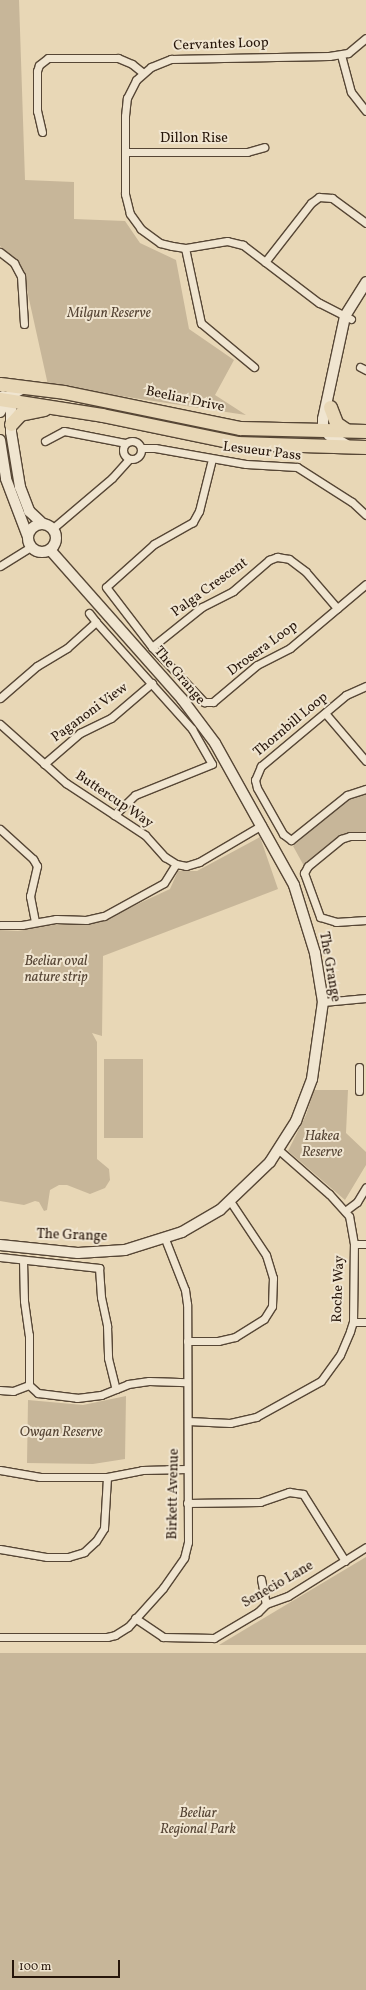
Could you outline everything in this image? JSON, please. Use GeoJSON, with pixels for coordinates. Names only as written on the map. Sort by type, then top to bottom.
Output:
{"type":"FeatureCollection","features":[{"type":"Feature","properties":{"kind":"highway","name":"Beeliar Drive"},"geometry":{"type":"LineString","coordinates":[[0,384],[25,387],[240,428],[366,431]]}},
{"type":"Feature","properties":{"kind":"highway"},"geometry":{"type":"LineString","coordinates":[[2,398],[238,443],[366,447]]}},
{"type":"Feature","properties":{"kind":"highway"},"geometry":{"type":"LineString","coordinates":[[11,424],[20,414],[51,407]]}},
{"type":"Feature","properties":{"kind":"highway"},"geometry":{"type":"LineString","coordinates":[[330,407],[336,423],[346,430]]}},
{"type":"Feature","properties":{"kind":"street","name":"Cervantes Loop"},"geometry":{"type":"LineString","coordinates":[[348,318],[319,303],[265,262],[235,242],[186,248],[160,243],[135,222],[125,194],[125,107],[131,89],[143,73],[161,62],[180,58],[341,55],[354,49],[366,38]]}},
{"type":"Feature","properties":{"kind":"street"},"geometry":{"type":"LineString","coordinates":[[341,55],[351,92],[366,111]]}},
{"type":"Feature","properties":{"kind":"street"},"geometry":{"type":"LineString","coordinates":[[42,132],[37,111],[37,71],[39,65],[48,58],[118,58],[132,64],[143,73]]}},
{"type":"Feature","properties":{"kind":"street","name":"Dillon Rise"},"geometry":{"type":"LineString","coordinates":[[125,152],[247,152],[264,147]]}},
{"type":"Feature","properties":{"kind":"street"},"geometry":{"type":"LineString","coordinates":[[265,262],[311,203],[319,197],[332,198],[366,223]]}},
{"type":"Feature","properties":{"kind":"street"},"geometry":{"type":"LineString","coordinates":[[186,248],[201,323],[254,367]]}},
{"type":"Feature","properties":{"kind":"street"},"geometry":{"type":"LineString","coordinates":[[0,252],[14,263],[21,276],[24,324]]}},
{"type":"Feature","properties":{"kind":"street"},"geometry":{"type":"LineString","coordinates":[[348,318],[360,287],[366,282]]}},
{"type":"Feature","properties":{"kind":"street"},"geometry":{"type":"LineString","coordinates":[[353,447],[336,441],[323,426],[323,419],[340,346],[339,334],[366,291]]}},
{"type":"Feature","properties":{"kind":"street"},"geometry":{"type":"LineString","coordinates":[[2,398],[25,387]]}},
{"type":"Feature","properties":{"kind":"street"},"geometry":{"type":"LineString","coordinates":[[299,446],[317,440],[329,426],[331,387]]}},
{"type":"Feature","properties":{"kind":"street"},"geometry":{"type":"LineString","coordinates":[[0,412],[2,398]]}},
{"type":"Feature","properties":{"kind":"street"},"geometry":{"type":"LineString","coordinates":[[2,398],[11,409],[14,463],[29,511],[43,524],[52,529],[56,542],[50,550],[42,553],[30,547]]}},
{"type":"Feature","properties":{"kind":"street"},"geometry":{"type":"LineString","coordinates":[[45,441],[64,431],[125,443],[134,441],[141,448],[138,457],[129,459],[112,478],[52,529]]}},
{"type":"Feature","properties":{"kind":"street"},"geometry":{"type":"LineString","coordinates":[[0,440],[6,478],[28,537],[30,547]]}},
{"type":"Feature","properties":{"kind":"street"},"geometry":{"type":"LineString","coordinates":[[125,443],[122,452],[129,459]]}},
{"type":"Feature","properties":{"kind":"street","name":"Lesueur Pass"},"geometry":{"type":"LineString","coordinates":[[141,448],[155,448],[212,459],[302,468],[352,502],[366,515]]}},
{"type":"Feature","properties":{"kind":"street","name":"Drosera Loop"},"geometry":{"type":"LineString","coordinates":[[212,459],[199,511],[193,522],[154,544],[106,585],[107,591],[152,647],[204,702],[210,703],[257,666],[290,648],[366,584]]}},
{"type":"Feature","properties":{"kind":"street"},"geometry":{"type":"LineString","coordinates":[[28,537],[31,529],[43,524]]}},
{"type":"Feature","properties":{"kind":"street"},"geometry":{"type":"LineString","coordinates":[[0,566],[30,547]]}},
{"type":"Feature","properties":{"kind":"street","name":"The Grange"},"geometry":{"type":"LineString","coordinates":[[0,1245],[91,1253],[133,1248],[165,1239],[197,1225],[230,1202],[261,1172],[279,1150],[296,1121],[312,1079],[323,1002],[315,953],[294,885],[262,825],[215,743],[182,699],[50,550]]}},
{"type":"Feature","properties":{"kind":"street","name":"Palga Crescent"},"geometry":{"type":"LineString","coordinates":[[152,647],[202,607],[233,591],[269,560],[277,557],[289,559],[306,572],[337,608]]}},
{"type":"Feature","properties":{"kind":"street"},"geometry":{"type":"LineString","coordinates":[[89,613],[192,729],[212,764],[135,795],[114,815]]}},
{"type":"Feature","properties":{"kind":"street"},"geometry":{"type":"LineString","coordinates":[[0,698],[37,666],[67,648],[96,622]]}},
{"type":"Feature","properties":{"kind":"street","name":"Paganoni View"},"geometry":{"type":"LineString","coordinates":[[44,764],[80,734],[110,718],[152,683]]}},
{"type":"Feature","properties":{"kind":"street","name":"Thornbill Loop"},"geometry":{"type":"LineString","coordinates":[[366,686],[346,696],[325,713],[261,766],[256,776],[257,788],[283,834],[291,840],[347,795],[366,788]]}},
{"type":"Feature","properties":{"kind":"street"},"geometry":{"type":"LineString","coordinates":[[325,713],[366,761]]}},
{"type":"Feature","properties":{"kind":"street","name":"Buttercup Way"},"geometry":{"type":"LineString","coordinates":[[0,724],[66,783],[145,835],[165,857],[176,864]]}},
{"type":"Feature","properties":{"kind":"street"},"geometry":{"type":"LineString","coordinates":[[0,925],[22,925],[35,921],[56,918],[86,920],[104,916],[164,883],[176,864],[186,866],[199,862],[262,825]]}},
{"type":"Feature","properties":{"kind":"street"},"geometry":{"type":"LineString","coordinates":[[0,829],[33,859],[37,866],[30,896],[35,921]]}},
{"type":"Feature","properties":{"kind":"street"},"geometry":{"type":"LineString","coordinates":[[366,836],[350,836],[341,839],[308,866],[304,873],[320,916],[336,922],[366,920]]}},
{"type":"Feature","properties":{"kind":"street"},"geometry":{"type":"LineString","coordinates":[[323,1002],[366,998]]}},
{"type":"Feature","properties":{"kind":"street"},"geometry":{"type":"LineString","coordinates":[[359,1067],[363,1080],[359,1091]]}},
{"type":"Feature","properties":{"kind":"street","name":"Roche Way"},"geometry":{"type":"LineString","coordinates":[[188,1421],[230,1423],[249,1420],[321,1380],[340,1355],[353,1322],[354,1244],[352,1229],[345,1211],[279,1150]]}},
{"type":"Feature","properties":{"kind":"street"},"geometry":{"type":"LineString","coordinates":[[345,1211],[357,1202],[366,1188]]}},
{"type":"Feature","properties":{"kind":"street"},"geometry":{"type":"LineString","coordinates":[[187,1341],[218,1341],[235,1337],[264,1319],[272,1306],[273,1278],[266,1255],[230,1202]]}},
{"type":"Feature","properties":{"kind":"street","name":"Birkett Avenue"},"geometry":{"type":"LineString","coordinates":[[0,1638],[107,1637],[121,1632],[136,1618],[181,1565],[188,1542],[188,1421],[185,1290],[165,1239]]}},
{"type":"Feature","properties":{"kind":"street"},"geometry":{"type":"LineString","coordinates":[[354,1244],[366,1244]]}},
{"type":"Feature","properties":{"kind":"street"},"geometry":{"type":"LineString","coordinates":[[0,1257],[99,1268],[101,1297],[107,1326],[108,1354],[116,1390]]}},
{"type":"Feature","properties":{"kind":"street"},"geometry":{"type":"LineString","coordinates":[[23,1260],[24,1301],[30,1335],[29,1385],[38,1393],[64,1398],[90,1397],[116,1390],[128,1384],[149,1381],[187,1382]]}},
{"type":"Feature","properties":{"kind":"street"},"geometry":{"type":"LineString","coordinates":[[353,1322],[366,1322]]}},
{"type":"Feature","properties":{"kind":"street"},"geometry":{"type":"LineString","coordinates":[[0,1390],[13,1391],[29,1385]]}},
{"type":"Feature","properties":{"kind":"street"},"geometry":{"type":"LineString","coordinates":[[0,1470],[40,1477],[107,1478],[142,1470],[187,1469]]}},
{"type":"Feature","properties":{"kind":"street"},"geometry":{"type":"LineString","coordinates":[[0,1549],[47,1557],[68,1557],[84,1552],[96,1541],[104,1528],[107,1478]]}},
{"type":"Feature","properties":{"kind":"street"},"geometry":{"type":"LineString","coordinates":[[187,1503],[260,1502],[289,1492],[303,1494],[345,1561]]}},
{"type":"Feature","properties":{"kind":"street","name":"Senecio Lane"},"geometry":{"type":"LineString","coordinates":[[136,1618],[163,1637],[214,1638],[266,1604],[288,1596],[366,1547]]}},
{"type":"Feature","properties":{"kind":"street"},"geometry":{"type":"LineString","coordinates":[[262,1579],[266,1604]]}},
{"type":"Feature","properties":{"kind":"green space","name":"Milgun Reserve"},"geometry":{"type":"Polygon","coordinates":[[[0,0],[19,0],[25,180],[74,182],[74,219],[125,221],[140,243],[176,260],[189,329],[234,360],[215,395],[246,415],[48,385],[23,272],[19,262],[0,246],[0,0]]]}},
{"type":"Feature","properties":{"kind":"green space"},"geometry":{"type":"Polygon","coordinates":[[[354,793],[366,794],[366,833],[344,835],[332,841],[304,866],[293,846],[354,793]]]}},
{"type":"Feature","properties":{"kind":"green space","name":"Beeliar oval nature strip"},"geometry":{"type":"Polygon","coordinates":[[[260,837],[278,889],[103,956],[102,1036],[92,1033],[97,1042],[97,1159],[109,1169],[110,1180],[105,1188],[90,1194],[67,1185],[59,1185],[50,1190],[47,1210],[44,1211],[39,1202],[35,1201],[24,1205],[0,1201],[0,930],[18,931],[64,923],[97,923],[170,889],[178,871],[197,871],[260,837]]]}},
{"type":"Feature","properties":{"kind":"green space"},"geometry":{"type":"Polygon","coordinates":[[[104,1059],[143,1059],[143,1138],[104,1138],[104,1059]]]}},
{"type":"Feature","properties":{"kind":"green space","name":"Hakea Reserve"},"geometry":{"type":"Polygon","coordinates":[[[314,1090],[348,1090],[346,1133],[366,1152],[366,1165],[345,1200],[288,1151],[306,1115],[314,1090]]]}},
{"type":"Feature","properties":{"kind":"green space","name":"Owgan Reserve"},"geometry":{"type":"Polygon","coordinates":[[[126,1396],[125,1459],[93,1464],[27,1463],[28,1400],[83,1405],[126,1396]]]}},
{"type":"Feature","properties":{"kind":"green space"},"geometry":{"type":"Polygon","coordinates":[[[366,1557],[366,1645],[219,1645],[366,1557]]]}},
{"type":"Feature","properties":{"kind":"green space","name":"Beeliar Regional Park"},"geometry":{"type":"Polygon","coordinates":[[[0,1653],[366,1653],[366,1990],[0,1990],[0,1653]]]}}]}
